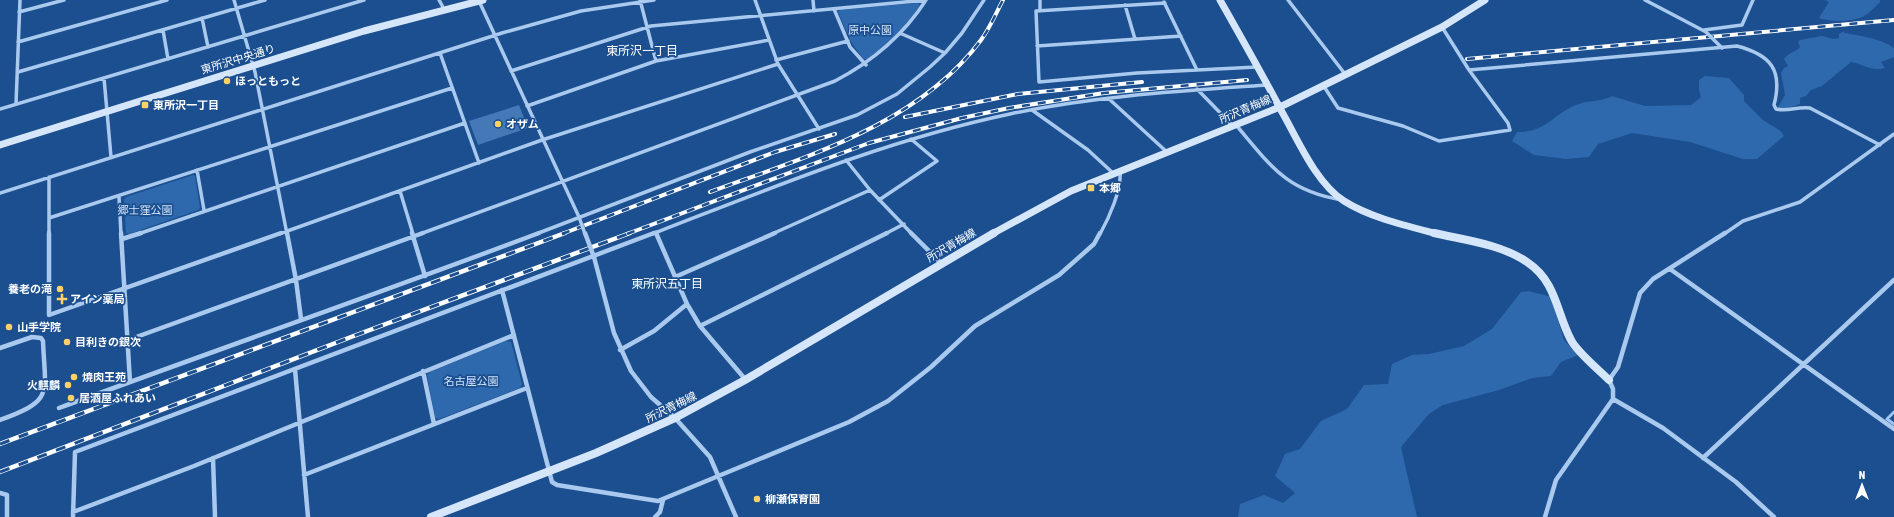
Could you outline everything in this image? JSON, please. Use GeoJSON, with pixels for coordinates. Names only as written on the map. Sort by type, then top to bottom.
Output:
{"type":"FeatureCollection","features":[{"type":"Feature","properties":{"kind":"main road","name":"東所沢中央通り"},"geometry":{"type":"LineString","coordinates":[[0,145],[364,31],[481,0]]}},
{"type":"Feature","properties":{"kind":"main road"},"geometry":{"type":"LineString","coordinates":[[1220,0],[1318,174],[1334,194],[1357,208],[1398,222],[1493,248],[1525,261],[1534,267],[1550,284],[1556,294],[1568,334],[1572,342],[1609,380]]}},
{"type":"Feature","properties":{"kind":"main road","name":"所沢青梅線"},"geometry":{"type":"LineString","coordinates":[[431,517],[596,453],[675,418],[745,380],[942,263],[1047,203],[1117,172],[1168,153],[1280,107],[1442,27],[1473,9],[1485,0]]}},
{"type":"Feature","properties":{"kind":"street"},"geometry":{"type":"LineString","coordinates":[[16,104],[20,0]]}},
{"type":"Feature","properties":{"kind":"street"},"geometry":{"type":"LineString","coordinates":[[20,12],[64,0]]}},
{"type":"Feature","properties":{"kind":"street"},"geometry":{"type":"LineString","coordinates":[[18,42],[167,0]]}},
{"type":"Feature","properties":{"kind":"street"},"geometry":{"type":"LineString","coordinates":[[234,0],[254,66],[296,280],[301,319]]}},
{"type":"Feature","properties":{"kind":"street"},"geometry":{"type":"LineString","coordinates":[[18,72],[265,0]]}},
{"type":"Feature","properties":{"kind":"street"},"geometry":{"type":"LineString","coordinates":[[0,109],[364,0]]}},
{"type":"Feature","properties":{"kind":"street"},"geometry":{"type":"LineString","coordinates":[[439,0],[444,9]]}},
{"type":"Feature","properties":{"kind":"street"},"geometry":{"type":"LineString","coordinates":[[481,0],[495,36],[578,217],[594,257],[614,333],[620,350],[631,371],[651,397],[675,418],[710,457],[736,517]]}},
{"type":"Feature","properties":{"kind":"street"},"geometry":{"type":"LineString","coordinates":[[0,193],[495,36],[581,11],[654,0]]}},
{"type":"Feature","properties":{"kind":"street"},"geometry":{"type":"LineString","coordinates":[[754,0],[777,62],[819,129]]}},
{"type":"Feature","properties":{"kind":"street"},"geometry":{"type":"LineString","coordinates":[[812,0],[814,11]]}},
{"type":"Feature","properties":{"kind":"street"},"geometry":{"type":"LineString","coordinates":[[511,71],[647,26],[926,0]]}},
{"type":"Feature","properties":{"kind":"street"},"geometry":{"type":"LineString","coordinates":[[128,340],[296,280],[798,96],[843,78],[866,65],[888,48],[914,20],[926,0]]}},
{"type":"Feature","properties":{"kind":"street"},"geometry":{"type":"LineString","coordinates":[[59,408],[301,319],[424,276],[750,152],[857,115],[897,94],[945,53],[973,18],[984,0]]}},
{"type":"Feature","properties":{"kind":"street"},"geometry":{"type":"LineString","coordinates":[[1040,0],[1040,10]]}},
{"type":"Feature","properties":{"kind":"street"},"geometry":{"type":"LineString","coordinates":[[1288,0],[1345,74]]}},
{"type":"Feature","properties":{"kind":"street"},"geometry":{"type":"LineString","coordinates":[[1645,0],[1705,31],[1722,48]]}},
{"type":"Feature","properties":{"kind":"street"},"geometry":{"type":"LineString","coordinates":[[1705,31],[1742,26],[1753,0]]}},
{"type":"Feature","properties":{"kind":"street"},"geometry":{"type":"LineString","coordinates":[[640,1],[656,61]]}},
{"type":"Feature","properties":{"kind":"street"},"geometry":{"type":"LineString","coordinates":[[1197,70],[1164,1],[1125,6],[1036,11],[1039,82],[1257,67]]}},
{"type":"Feature","properties":{"kind":"street"},"geometry":{"type":"LineString","coordinates":[[1125,6],[1135,39]]}},
{"type":"Feature","properties":{"kind":"street"},"geometry":{"type":"LineString","coordinates":[[834,9],[848,41],[857,56],[866,65]]}},
{"type":"Feature","properties":{"kind":"street"},"geometry":{"type":"LineString","coordinates":[[202,18],[208,47]]}},
{"type":"Feature","properties":{"kind":"street"},"geometry":{"type":"LineString","coordinates":[[1323,85],[1338,108],[1403,126],[1439,141],[1510,130],[1508,123],[1469,70],[1442,27]]}},
{"type":"Feature","properties":{"kind":"street"},"geometry":{"type":"LineString","coordinates":[[163,30],[168,59]]}},
{"type":"Feature","properties":{"kind":"street"},"geometry":{"type":"LineString","coordinates":[[902,34],[945,53]]}},
{"type":"Feature","properties":{"kind":"street"},"geometry":{"type":"LineString","coordinates":[[1037,46],[1181,36]]}},
{"type":"Feature","properties":{"kind":"street"},"geometry":{"type":"LineString","coordinates":[[527,106],[656,61],[769,40]]}},
{"type":"Feature","properties":{"kind":"street"},"geometry":{"type":"LineString","coordinates":[[49,178],[49,315],[542,140],[777,62],[848,41]]}},
{"type":"Feature","properties":{"kind":"street"},"geometry":{"type":"LineString","coordinates":[[1469,70],[1737,46],[1746,47],[1771,62],[1775,67],[1779,92],[1774,105],[1776,109],[1782,111],[1802,106],[1810,108],[1880,145]]}},
{"type":"Feature","properties":{"kind":"street"},"geometry":{"type":"LineString","coordinates":[[440,53],[479,163]]}},
{"type":"Feature","properties":{"kind":"street"},"geometry":{"type":"LineString","coordinates":[[104,78],[111,157]]}},
{"type":"Feature","properties":{"kind":"street"},"geometry":{"type":"LineString","coordinates":[[514,335],[73,515],[75,452],[502,290],[594,257],[846,160],[911,139],[1032,110],[1108,98],[1267,84]]}},
{"type":"Feature","properties":{"kind":"street"},"geometry":{"type":"LineString","coordinates":[[49,218],[119,197],[197,170],[452,88]]}},
{"type":"Feature","properties":{"kind":"street"},"geometry":{"type":"LineString","coordinates":[[1197,89],[1283,179],[1309,194],[1318,197],[1343,200]]}},
{"type":"Feature","properties":{"kind":"street"},"geometry":{"type":"LineString","coordinates":[[1108,98],[1168,153]]}},
{"type":"Feature","properties":{"kind":"street"},"geometry":{"type":"LineString","coordinates":[[502,290],[552,482],[557,485],[644,500],[663,500],[717,476],[849,422],[888,401],[931,367],[975,326],[1059,275],[1094,244],[1108,219],[1121,180],[1117,172],[1032,110]]}},
{"type":"Feature","properties":{"kind":"street"},"geometry":{"type":"LineString","coordinates":[[122,239],[204,210],[465,123]]}},
{"type":"Feature","properties":{"kind":"street"},"geometry":{"type":"LineString","coordinates":[[1545,517],[1556,480],[1599,421],[1613,399],[1613,389],[1609,380],[1618,367],[1640,293],[1653,278],[1670,269],[1744,220],[1800,202],[1894,134]]}},
{"type":"Feature","properties":{"kind":"street"},"geometry":{"type":"LineString","coordinates":[[879,200],[937,161],[911,139]]}},
{"type":"Feature","properties":{"kind":"street"},"geometry":{"type":"LineString","coordinates":[[846,160],[879,200],[942,263]]}},
{"type":"Feature","properties":{"kind":"street"},"geometry":{"type":"LineString","coordinates":[[197,170],[204,210]]}},
{"type":"Feature","properties":{"kind":"street"},"geometry":{"type":"LineString","coordinates":[[675,277],[870,190]]}},
{"type":"Feature","properties":{"kind":"street"},"geometry":{"type":"LineString","coordinates":[[400,191],[424,276]]}},
{"type":"Feature","properties":{"kind":"street"},"geometry":{"type":"LineString","coordinates":[[119,197],[130,382]]}},
{"type":"Feature","properties":{"kind":"street"},"geometry":{"type":"LineString","coordinates":[[700,326],[904,224]]}},
{"type":"Feature","properties":{"kind":"street"},"geometry":{"type":"LineString","coordinates":[[656,232],[687,304],[700,326],[745,380]]}},
{"type":"Feature","properties":{"kind":"street"},"geometry":{"type":"LineString","coordinates":[[1670,269],[1894,429]]}},
{"type":"Feature","properties":{"kind":"street"},"geometry":{"type":"LineString","coordinates":[[1703,458],[1894,280]]}},
{"type":"Feature","properties":{"kind":"street"},"geometry":{"type":"LineString","coordinates":[[620,350],[630,346],[654,331],[687,304]]}},
{"type":"Feature","properties":{"kind":"street"},"geometry":{"type":"LineString","coordinates":[[0,348],[32,337],[41,338],[43,341],[44,392],[40,401],[28,409],[0,420]]}},
{"type":"Feature","properties":{"kind":"street"},"geometry":{"type":"LineString","coordinates":[[295,369],[308,517]]}},
{"type":"Feature","properties":{"kind":"street"},"geometry":{"type":"LineString","coordinates":[[423,371],[434,424]]}},
{"type":"Feature","properties":{"kind":"street"},"geometry":{"type":"LineString","coordinates":[[304,475],[527,388]]}},
{"type":"Feature","properties":{"kind":"street"},"geometry":{"type":"LineString","coordinates":[[1613,399],[1663,428],[1736,482],[1774,517]]}},
{"type":"Feature","properties":{"kind":"street"},"geometry":{"type":"LineString","coordinates":[[213,458],[215,517]]}},
{"type":"Feature","properties":{"kind":"street"},"geometry":{"type":"LineString","coordinates":[[0,493],[7,495],[7,517]]}},
{"type":"Feature","properties":{"kind":"street"},"geometry":{"type":"LineString","coordinates":[[654,517],[660,512],[663,500]]}},
{"type":"Feature","properties":{"kind":"green space"},"geometry":{"type":"Polygon","coordinates":[[[1825,0],[1880,0],[1880,2],[1863,17],[1845,21],[1834,21],[1819,18],[1829,2],[1825,0]]]}},
{"type":"Feature","properties":{"kind":"green space","name":"原中公園"},"geometry":{"type":"Polygon","coordinates":[[[917,3],[920,5],[903,28],[890,41],[867,59],[863,59],[850,40],[838,12],[840,10],[917,3]]]}},
{"type":"Feature","properties":{"kind":"green space"},"geometry":{"type":"Polygon","coordinates":[[[1842,32],[1876,39],[1888,44],[1894,48],[1894,57],[1881,62],[1885,68],[1880,69],[1851,62],[1822,86],[1811,90],[1806,96],[1800,98],[1800,104],[1786,108],[1778,107],[1785,95],[1781,73],[1784,68],[1788,66],[1784,59],[1800,47],[1798,42],[1800,40],[1822,36],[1833,39],[1839,38],[1839,34],[1842,32]]]}},
{"type":"Feature","properties":{"kind":"green space"},"geometry":{"type":"Polygon","coordinates":[[[1705,76],[1729,78],[1744,95],[1744,101],[1763,120],[1781,131],[1784,136],[1757,159],[1743,159],[1690,142],[1632,133],[1598,144],[1589,157],[1566,159],[1534,155],[1512,141],[1517,132],[1536,129],[1543,126],[1561,113],[1576,105],[1612,96],[1645,106],[1691,105],[1701,97],[1699,80],[1705,76]]]}},
{"type":"Feature","properties":{"kind":"green space","name":"郷士窪公園"},"geometry":{"type":"Polygon","coordinates":[[[193,175],[195,176],[200,208],[198,210],[129,234],[126,233],[124,200],[126,197],[193,175]]]}},
{"type":"Feature","properties":{"kind":"green space"},"geometry":{"type":"Polygon","coordinates":[[[1529,291],[1551,297],[1564,340],[1578,355],[1561,362],[1551,376],[1532,378],[1499,390],[1443,405],[1429,414],[1401,447],[1417,517],[1238,517],[1240,504],[1264,495],[1283,503],[1295,493],[1275,476],[1285,454],[1300,449],[1321,421],[1347,409],[1364,385],[1388,384],[1392,364],[1412,355],[1429,354],[1464,346],[1492,329],[1521,292],[1529,291]]]}},
{"type":"Feature","properties":{"kind":"green space","name":"名古屋公園"},"geometry":{"type":"Polygon","coordinates":[[[506,341],[511,342],[522,384],[520,388],[439,419],[435,418],[427,375],[430,372],[506,341]]]}},
{"type":"Feature","properties":{"kind":"building","name":"オザム"},"geometry":{"type":"Polygon","coordinates":[[[519,105],[528,128],[478,145],[469,121],[519,105]]]}},
{"type":"Feature","properties":{"kind":"waterway"},"geometry":{"type":"LineString","coordinates":[[1894,412],[1887,419],[1894,424]]}},
{"type":"Feature","properties":{"kind":"railway"},"geometry":{"type":"LineString","coordinates":[[710,192],[821,151],[858,135],[893,116],[925,95],[955,70],[981,40],[1003,0]]}},
{"type":"Feature","properties":{"kind":"railway"},"geometry":{"type":"LineString","coordinates":[[1467,59],[1894,20]]}},
{"type":"Feature","properties":{"kind":"railway"},"geometry":{"type":"LineString","coordinates":[[627,234],[869,143],[962,118],[1009,108],[1104,93],[1247,80]]}},
{"type":"Feature","properties":{"kind":"railway"},"geometry":{"type":"LineString","coordinates":[[905,117],[1018,94],[1142,82]]}},
{"type":"Feature","properties":{"kind":"railway"},"geometry":{"type":"LineString","coordinates":[[562,234],[775,152],[835,134]]}},
{"type":"Feature","properties":{"kind":"railway"},"geometry":{"type":"LineString","coordinates":[[0,444],[565,233]]}},
{"type":"Feature","properties":{"kind":"railway"},"geometry":{"type":"LineString","coordinates":[[0,472],[351,337],[630,233]]}},
{"type":"Feature","properties":{"kind":"place","name":"ほっともっと"},"geometry":{"type":"Point","coordinates":[227,81]}},
{"type":"Feature","properties":{"kind":"place","name":"東所沢一丁目"},"geometry":{"type":"Point","coordinates":[145,105]}},
{"type":"Feature","properties":{"kind":"place","name":"オザム"},"geometry":{"type":"Point","coordinates":[498,124]}},
{"type":"Feature","properties":{"kind":"place","name":"本郷"},"geometry":{"type":"Point","coordinates":[1091,188]}},
{"type":"Feature","properties":{"kind":"place","name":"養老の滝"},"geometry":{"type":"Point","coordinates":[60,289]}},
{"type":"Feature","properties":{"kind":"place","name":"アイン薬局"},"geometry":{"type":"Point","coordinates":[62,299]}},
{"type":"Feature","properties":{"kind":"place","name":"山手学院"},"geometry":{"type":"Point","coordinates":[9,327]}},
{"type":"Feature","properties":{"kind":"place","name":"目利きの銀次"},"geometry":{"type":"Point","coordinates":[67,342]}},
{"type":"Feature","properties":{"kind":"place","name":"焼肉王苑"},"geometry":{"type":"Point","coordinates":[74,377]}},
{"type":"Feature","properties":{"kind":"place","name":"火麒麟"},"geometry":{"type":"Point","coordinates":[68,385]}},
{"type":"Feature","properties":{"kind":"place","name":"居酒屋ふれあい"},"geometry":{"type":"Point","coordinates":[71,398]}},
{"type":"Feature","properties":{"kind":"place","name":"柳瀬保育園"},"geometry":{"type":"Point","coordinates":[757,499]}},
{"type":"Feature","properties":{"kind":"district","name":"東所沢一丁目"},"geometry":{"type":"Point","coordinates":[642,51]}},
{"type":"Feature","properties":{"kind":"district","name":"東所沢五丁目"},"geometry":{"type":"Point","coordinates":[667,284]}}]}
